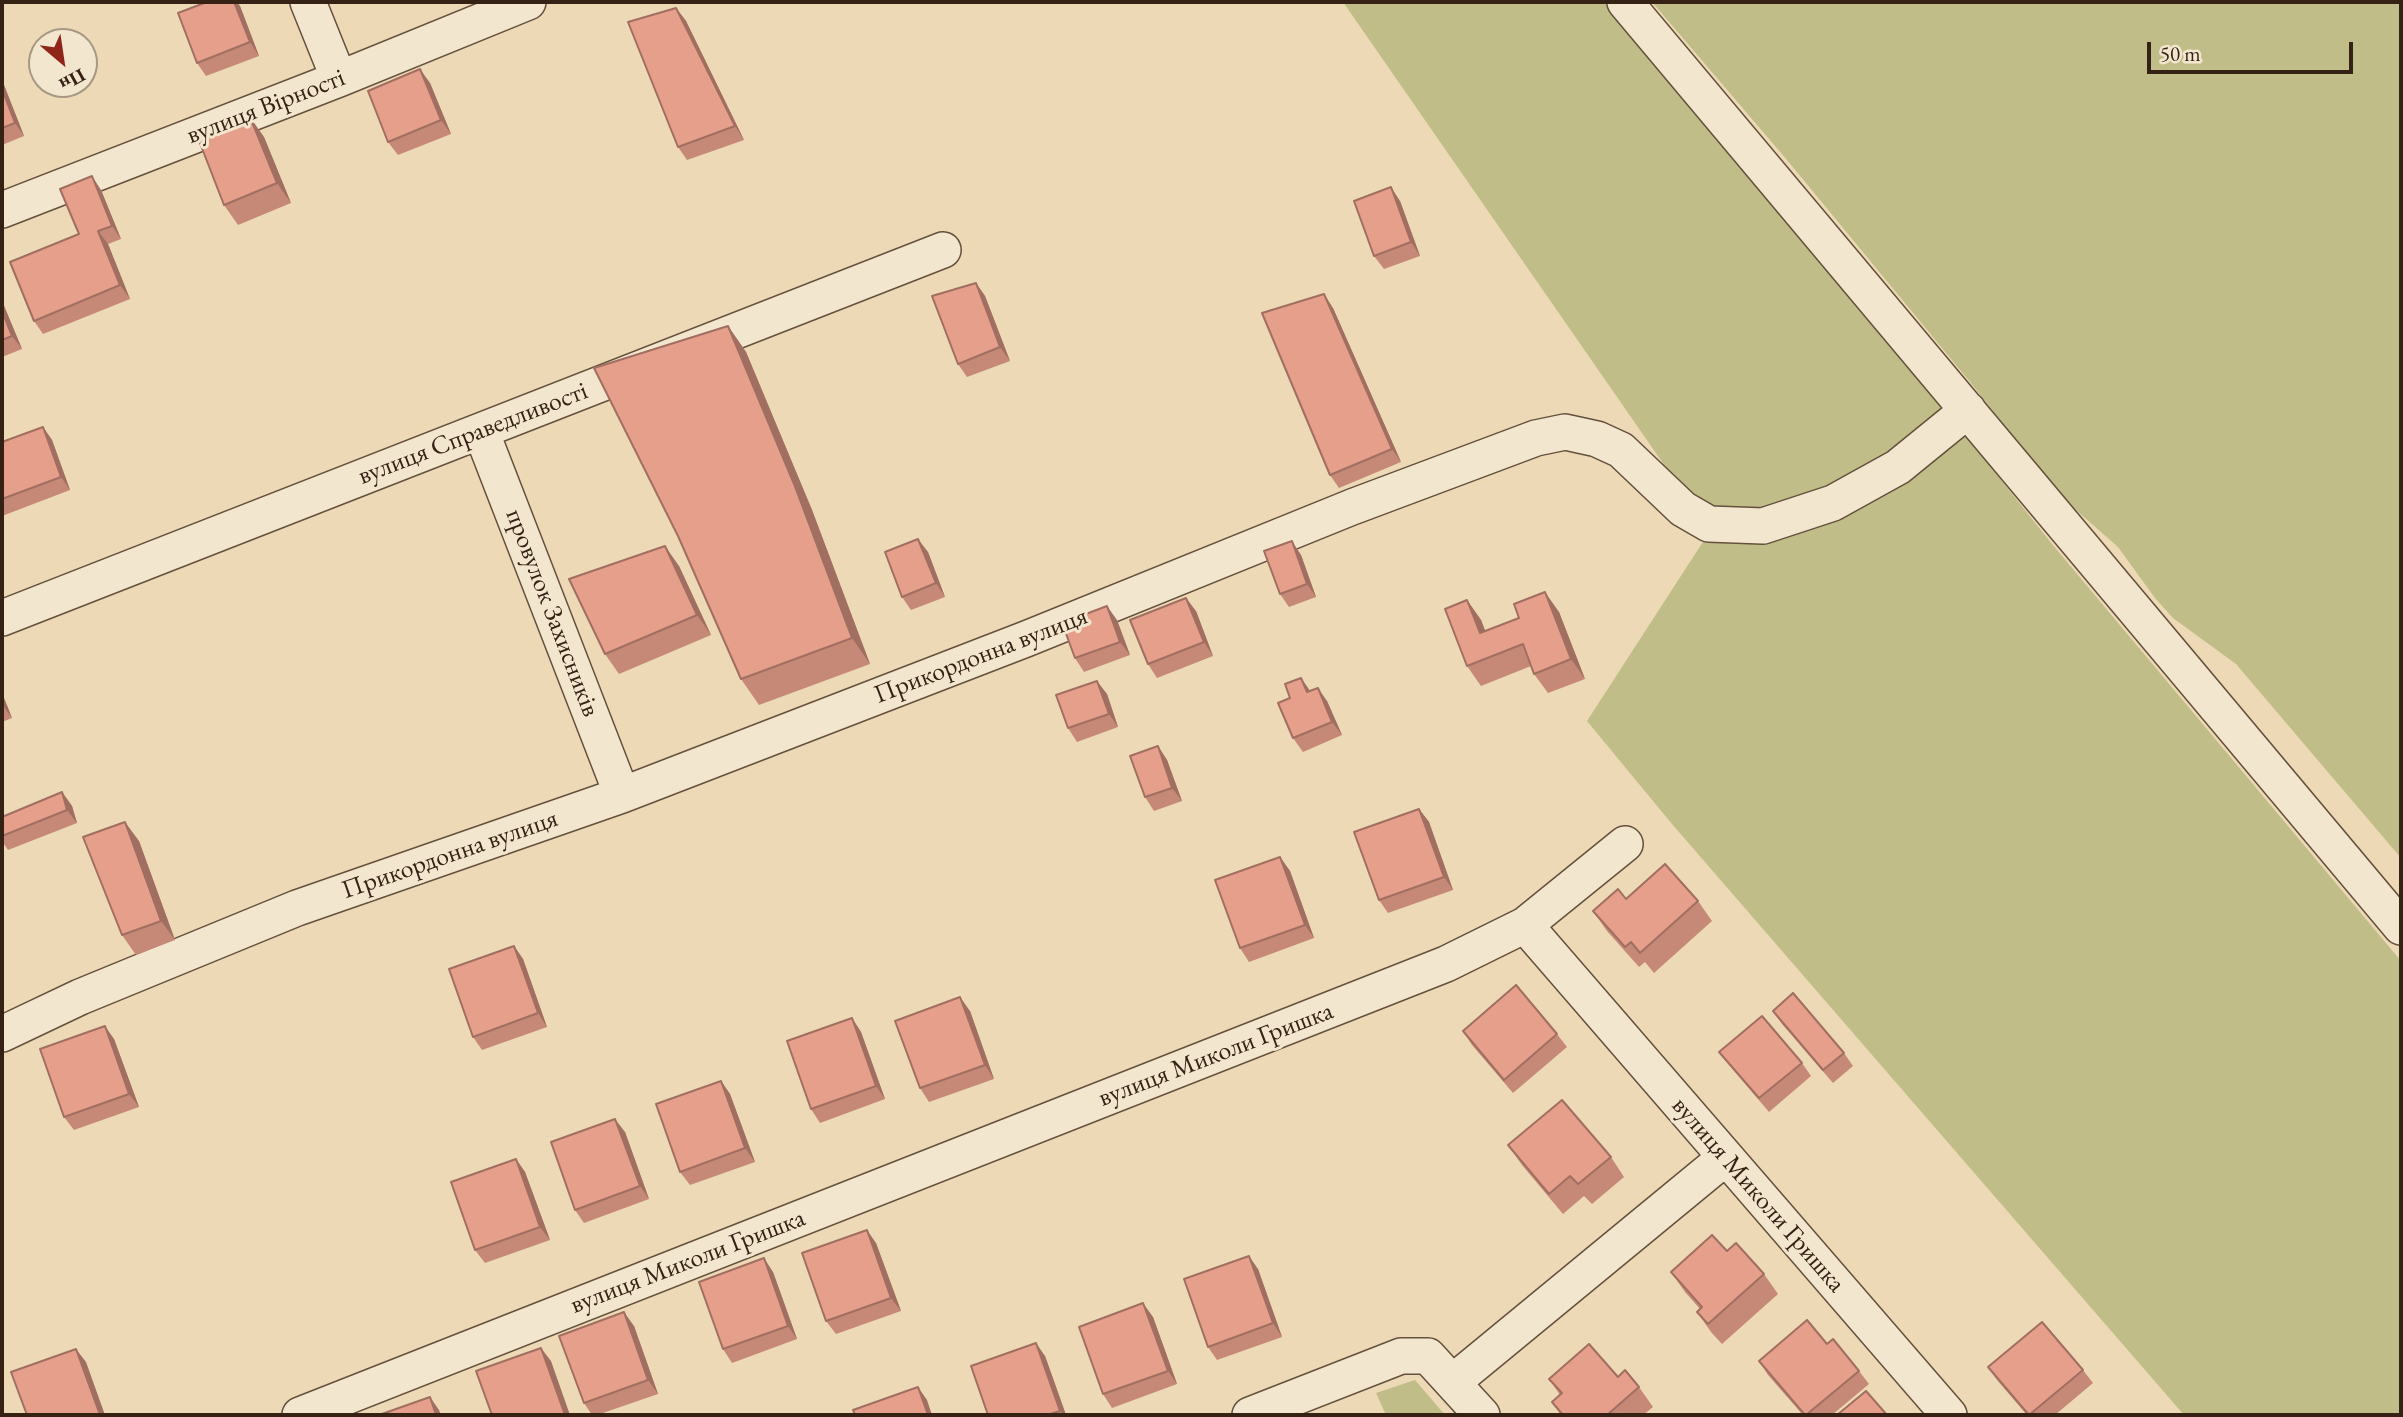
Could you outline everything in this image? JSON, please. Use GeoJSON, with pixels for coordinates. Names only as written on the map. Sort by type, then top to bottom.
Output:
{"type":"FeatureCollection","features":[{"type":"Feature","properties":{"kind":"street"},"geometry":{"type":"LineString","coordinates":[[308,2],[339,79]]}},
{"type":"Feature","properties":{"kind":"street","name":"вулиця Вірності"},"geometry":{"type":"LineString","coordinates":[[2,210],[339,79],[528,2]]}},
{"type":"Feature","properties":{"kind":"street"},"geometry":{"type":"LineString","coordinates":[[1625,2],[2401,926]]}},
{"type":"Feature","properties":{"kind":"street","name":"вулиця Справедливості"},"geometry":{"type":"LineString","coordinates":[[2,618],[943,250]]}},
{"type":"Feature","properties":{"kind":"street","name":"Прикордонна вулиця"},"geometry":{"type":"LineString","coordinates":[[2,1034],[80,997],[297,908],[622,795],[1026,639],[1352,507],[1536,438],[1565,432],[1597,439],[1621,450],[1683,509],[1709,524],[1763,526],[1833,503],[1898,467],[1968,410]]}},
{"type":"Feature","properties":{"kind":"street","name":"провулок Захисників"},"geometry":{"type":"LineString","coordinates":[[481,431],[622,795]]}},
{"type":"Feature","properties":{"kind":"street"},"geometry":{"type":"LineString","coordinates":[[1525,925],[1625,844]]}},
{"type":"Feature","properties":{"kind":"street","name":"вулиця Миколи Гришка"},"geometry":{"type":"LineString","coordinates":[[300,1415],[1446,964],[1525,925],[1949,1415]]}},
{"type":"Feature","properties":{"kind":"street"},"geometry":{"type":"LineString","coordinates":[[1453,1382],[1726,1157]]}},
{"type":"Feature","properties":{"kind":"street"},"geometry":{"type":"LineString","coordinates":[[1250,1415],[1401,1356],[1427,1356],[1482,1415]]}},
{"type":"Feature","properties":{"kind":"shaded area"},"geometry":{"type":"Polygon","coordinates":[[[1343,2],[1604,2],[2401,961],[2401,1415],[2184,1415],[1672,824],[1587,721],[1710,531],[1343,2]]]}},
{"type":"Feature","properties":{"kind":"shaded area"},"geometry":{"type":"Polygon","coordinates":[[[1652,2],[2401,2],[2401,858],[2236,664],[2173,618],[2118,547],[2059,495],[1970,382],[1787,160],[1652,2]]]}},
{"type":"Feature","properties":{"kind":"shaded area"},"geometry":{"type":"Polygon","coordinates":[[[1415,1380],[1445,1415],[1386,1415],[1376,1393],[1415,1380]]]}},
{"type":"Feature","properties":{"kind":"building"},"geometry":{"type":"Polygon","coordinates":[[[207,2],[234,2],[250,42],[197,63],[178,13],[207,2]]]}},
{"type":"Feature","properties":{"kind":"building"},"geometry":{"type":"Polygon","coordinates":[[[676,8],[735,126],[678,147],[628,22],[676,8]]]}},
{"type":"Feature","properties":{"kind":"building"},"geometry":{"type":"Polygon","coordinates":[[[420,69],[441,120],[388,142],[368,91],[420,69]]]}},
{"type":"Feature","properties":{"kind":"building"},"geometry":{"type":"Polygon","coordinates":[[[2,89],[15,123],[2,128],[2,89]]]}},
{"type":"Feature","properties":{"kind":"building"},"geometry":{"type":"Polygon","coordinates":[[[250,117],[277,183],[224,205],[198,138],[250,117]]]}},
{"type":"Feature","properties":{"kind":"building"},"geometry":{"type":"Polygon","coordinates":[[[92,176],[112,226],[98,231],[120,285],[34,321],[10,262],[79,234],[60,189],[92,176]]]}},
{"type":"Feature","properties":{"kind":"building"},"geometry":{"type":"Polygon","coordinates":[[[1391,187],[1411,242],[1374,256],[1354,201],[1391,187]]]}},
{"type":"Feature","properties":{"kind":"building"},"geometry":{"type":"Polygon","coordinates":[[[976,283],[1000,347],[958,364],[932,296],[976,283]]]}},
{"type":"Feature","properties":{"kind":"building"},"geometry":{"type":"Polygon","coordinates":[[[1324,294],[1392,449],[1330,475],[1262,313],[1324,294]]]}},
{"type":"Feature","properties":{"kind":"building"},"geometry":{"type":"Polygon","coordinates":[[[2,311],[12,336],[2,340],[2,311]]]}},
{"type":"Feature","properties":{"kind":"building"},"geometry":{"type":"Polygon","coordinates":[[[728,326],[794,484],[852,638],[741,679],[678,536],[594,368],[728,326]]]}},
{"type":"Feature","properties":{"kind":"building"},"geometry":{"type":"Polygon","coordinates":[[[43,427],[61,477],[2,499],[2,442],[43,427]]]}},
{"type":"Feature","properties":{"kind":"building"},"geometry":{"type":"Polygon","coordinates":[[[918,539],[936,583],[902,597],[885,552],[918,539]]]}},
{"type":"Feature","properties":{"kind":"building"},"geometry":{"type":"Polygon","coordinates":[[[1292,541],[1307,584],[1280,594],[1264,551],[1292,541]]]}},
{"type":"Feature","properties":{"kind":"building"},"geometry":{"type":"Polygon","coordinates":[[[665,546],[697,615],[605,654],[569,579],[665,546]]]}},
{"type":"Feature","properties":{"kind":"building"},"geometry":{"type":"Polygon","coordinates":[[[1545,592],[1571,659],[1534,674],[1523,644],[1467,666],[1445,609],[1467,600],[1480,633],[1519,618],[1514,604],[1545,592]]]}},
{"type":"Feature","properties":{"kind":"building"},"geometry":{"type":"Polygon","coordinates":[[[1186,598],[1204,642],[1148,664],[1130,620],[1186,598]]]}},
{"type":"Feature","properties":{"kind":"building"},"geometry":{"type":"Polygon","coordinates":[[[1107,606],[1120,642],[1075,658],[1062,623],[1107,606]]]}},
{"type":"Feature","properties":{"kind":"building"},"geometry":{"type":"Polygon","coordinates":[[[1301,678],[1307,692],[1318,688],[1332,722],[1293,738],[1278,703],[1290,698],[1285,684],[1301,678]]]}},
{"type":"Feature","properties":{"kind":"building"},"geometry":{"type":"Polygon","coordinates":[[[1097,681],[1109,714],[1068,728],[1056,695],[1097,681]]]}},
{"type":"Feature","properties":{"kind":"building"},"geometry":{"type":"Polygon","coordinates":[[[1158,746],[1172,788],[1145,797],[1130,756],[1158,746]]]}},
{"type":"Feature","properties":{"kind":"building"},"geometry":{"type":"Polygon","coordinates":[[[62,792],[67,810],[2,836],[2,817],[62,792]]]}},
{"type":"Feature","properties":{"kind":"building"},"geometry":{"type":"Polygon","coordinates":[[[1419,809],[1444,877],[1379,900],[1354,832],[1419,809]]]}},
{"type":"Feature","properties":{"kind":"building"},"geometry":{"type":"Polygon","coordinates":[[[125,822],[161,921],[122,935],[83,837],[125,822]]]}},
{"type":"Feature","properties":{"kind":"building"},"geometry":{"type":"Polygon","coordinates":[[[1280,857],[1305,925],[1240,948],[1215,880],[1280,857]]]}},
{"type":"Feature","properties":{"kind":"building"},"geometry":{"type":"Polygon","coordinates":[[[1665,864],[1698,901],[1640,953],[1631,942],[1625,947],[1593,911],[1618,889],[1626,899],[1665,864]]]}},
{"type":"Feature","properties":{"kind":"building"},"geometry":{"type":"Polygon","coordinates":[[[514,946],[538,1013],[473,1037],[449,969],[514,946]]]}},
{"type":"Feature","properties":{"kind":"building"},"geometry":{"type":"Polygon","coordinates":[[[1516,985],[1557,1034],[1504,1080],[1463,1031],[1516,985]]]}},
{"type":"Feature","properties":{"kind":"building"},"geometry":{"type":"Polygon","coordinates":[[[1793,993],[1844,1053],[1823,1070],[1773,1011],[1793,993]]]}},
{"type":"Feature","properties":{"kind":"building"},"geometry":{"type":"Polygon","coordinates":[[[960,997],[985,1065],[920,1088],[895,1021],[960,997]]]}},
{"type":"Feature","properties":{"kind":"building"},"geometry":{"type":"Polygon","coordinates":[[[1762,1016],[1802,1063],[1759,1098],[1719,1052],[1762,1016]]]}},
{"type":"Feature","properties":{"kind":"building"},"geometry":{"type":"Polygon","coordinates":[[[852,1018],[876,1086],[811,1109],[787,1041],[852,1018]]]}},
{"type":"Feature","properties":{"kind":"building"},"geometry":{"type":"Polygon","coordinates":[[[105,1026],[129,1094],[64,1117],[40,1049],[105,1026]]]}},
{"type":"Feature","properties":{"kind":"building"},"geometry":{"type":"Polygon","coordinates":[[[721,1081],[745,1148],[680,1172],[656,1104],[721,1081]]]}},
{"type":"Feature","properties":{"kind":"building"},"geometry":{"type":"Polygon","coordinates":[[[1562,1100],[1611,1157],[1578,1184],[1570,1176],[1549,1194],[1508,1145],[1562,1100]]]}},
{"type":"Feature","properties":{"kind":"building"},"geometry":{"type":"Polygon","coordinates":[[[615,1119],[640,1186],[575,1210],[551,1142],[615,1119]]]}},
{"type":"Feature","properties":{"kind":"building"},"geometry":{"type":"Polygon","coordinates":[[[516,1159],[540,1227],[475,1250],[451,1182],[516,1159]]]}},
{"type":"Feature","properties":{"kind":"building"},"geometry":{"type":"Polygon","coordinates":[[[867,1230],[891,1298],[826,1321],[802,1253],[867,1230]]]}},
{"type":"Feature","properties":{"kind":"building"},"geometry":{"type":"Polygon","coordinates":[[[1712,1235],[1727,1251],[1736,1243],[1764,1274],[1708,1324],[1697,1312],[1702,1307],[1671,1272],[1712,1235]]]}},
{"type":"Feature","properties":{"kind":"building"},"geometry":{"type":"Polygon","coordinates":[[[1249,1256],[1273,1323],[1208,1347],[1184,1279],[1249,1256]]]}},
{"type":"Feature","properties":{"kind":"building"},"geometry":{"type":"Polygon","coordinates":[[[764,1258],[788,1326],[723,1349],[699,1282],[764,1258]]]}},
{"type":"Feature","properties":{"kind":"building"},"geometry":{"type":"Polygon","coordinates":[[[1143,1303],[1168,1371],[1103,1394],[1079,1327],[1143,1303]]]}},
{"type":"Feature","properties":{"kind":"building"},"geometry":{"type":"Polygon","coordinates":[[[624,1312],[648,1380],[584,1403],[559,1336],[624,1312]]]}},
{"type":"Feature","properties":{"kind":"building"},"geometry":{"type":"Polygon","coordinates":[[[1807,1320],[1827,1344],[1833,1339],[1859,1371],[1805,1415],[1759,1361],[1807,1320]]]}},
{"type":"Feature","properties":{"kind":"building"},"geometry":{"type":"Polygon","coordinates":[[[2042,1322],[2083,1370],[2029,1415],[1988,1367],[2042,1322]]]}},
{"type":"Feature","properties":{"kind":"building"},"geometry":{"type":"Polygon","coordinates":[[[1036,1343],[1060,1411],[1047,1415],[988,1415],[971,1366],[1036,1343]]]}},
{"type":"Feature","properties":{"kind":"building"},"geometry":{"type":"Polygon","coordinates":[[[1589,1344],[1618,1377],[1625,1370],[1639,1387],[1607,1415],[1563,1415],[1552,1402],[1562,1393],[1549,1379],[1589,1344]]]}},
{"type":"Feature","properties":{"kind":"building"},"geometry":{"type":"Polygon","coordinates":[[[541,1348],[565,1415],[492,1415],[476,1371],[541,1348]]]}},
{"type":"Feature","properties":{"kind":"building"},"geometry":{"type":"Polygon","coordinates":[[[76,1349],[100,1415],[27,1415],[11,1372],[76,1349]]]}},
{"type":"Feature","properties":{"kind":"building"},"geometry":{"type":"Polygon","coordinates":[[[918,1387],[928,1415],[855,1415],[853,1410],[918,1387]]]}},
{"type":"Feature","properties":{"kind":"building"},"geometry":{"type":"Polygon","coordinates":[[[1866,1391],[1887,1415],[1837,1415],[1866,1391]]]}},
{"type":"Feature","properties":{"kind":"building"},"geometry":{"type":"Polygon","coordinates":[[[430,1397],[436,1415],[379,1415],[430,1397]]]}}]}
